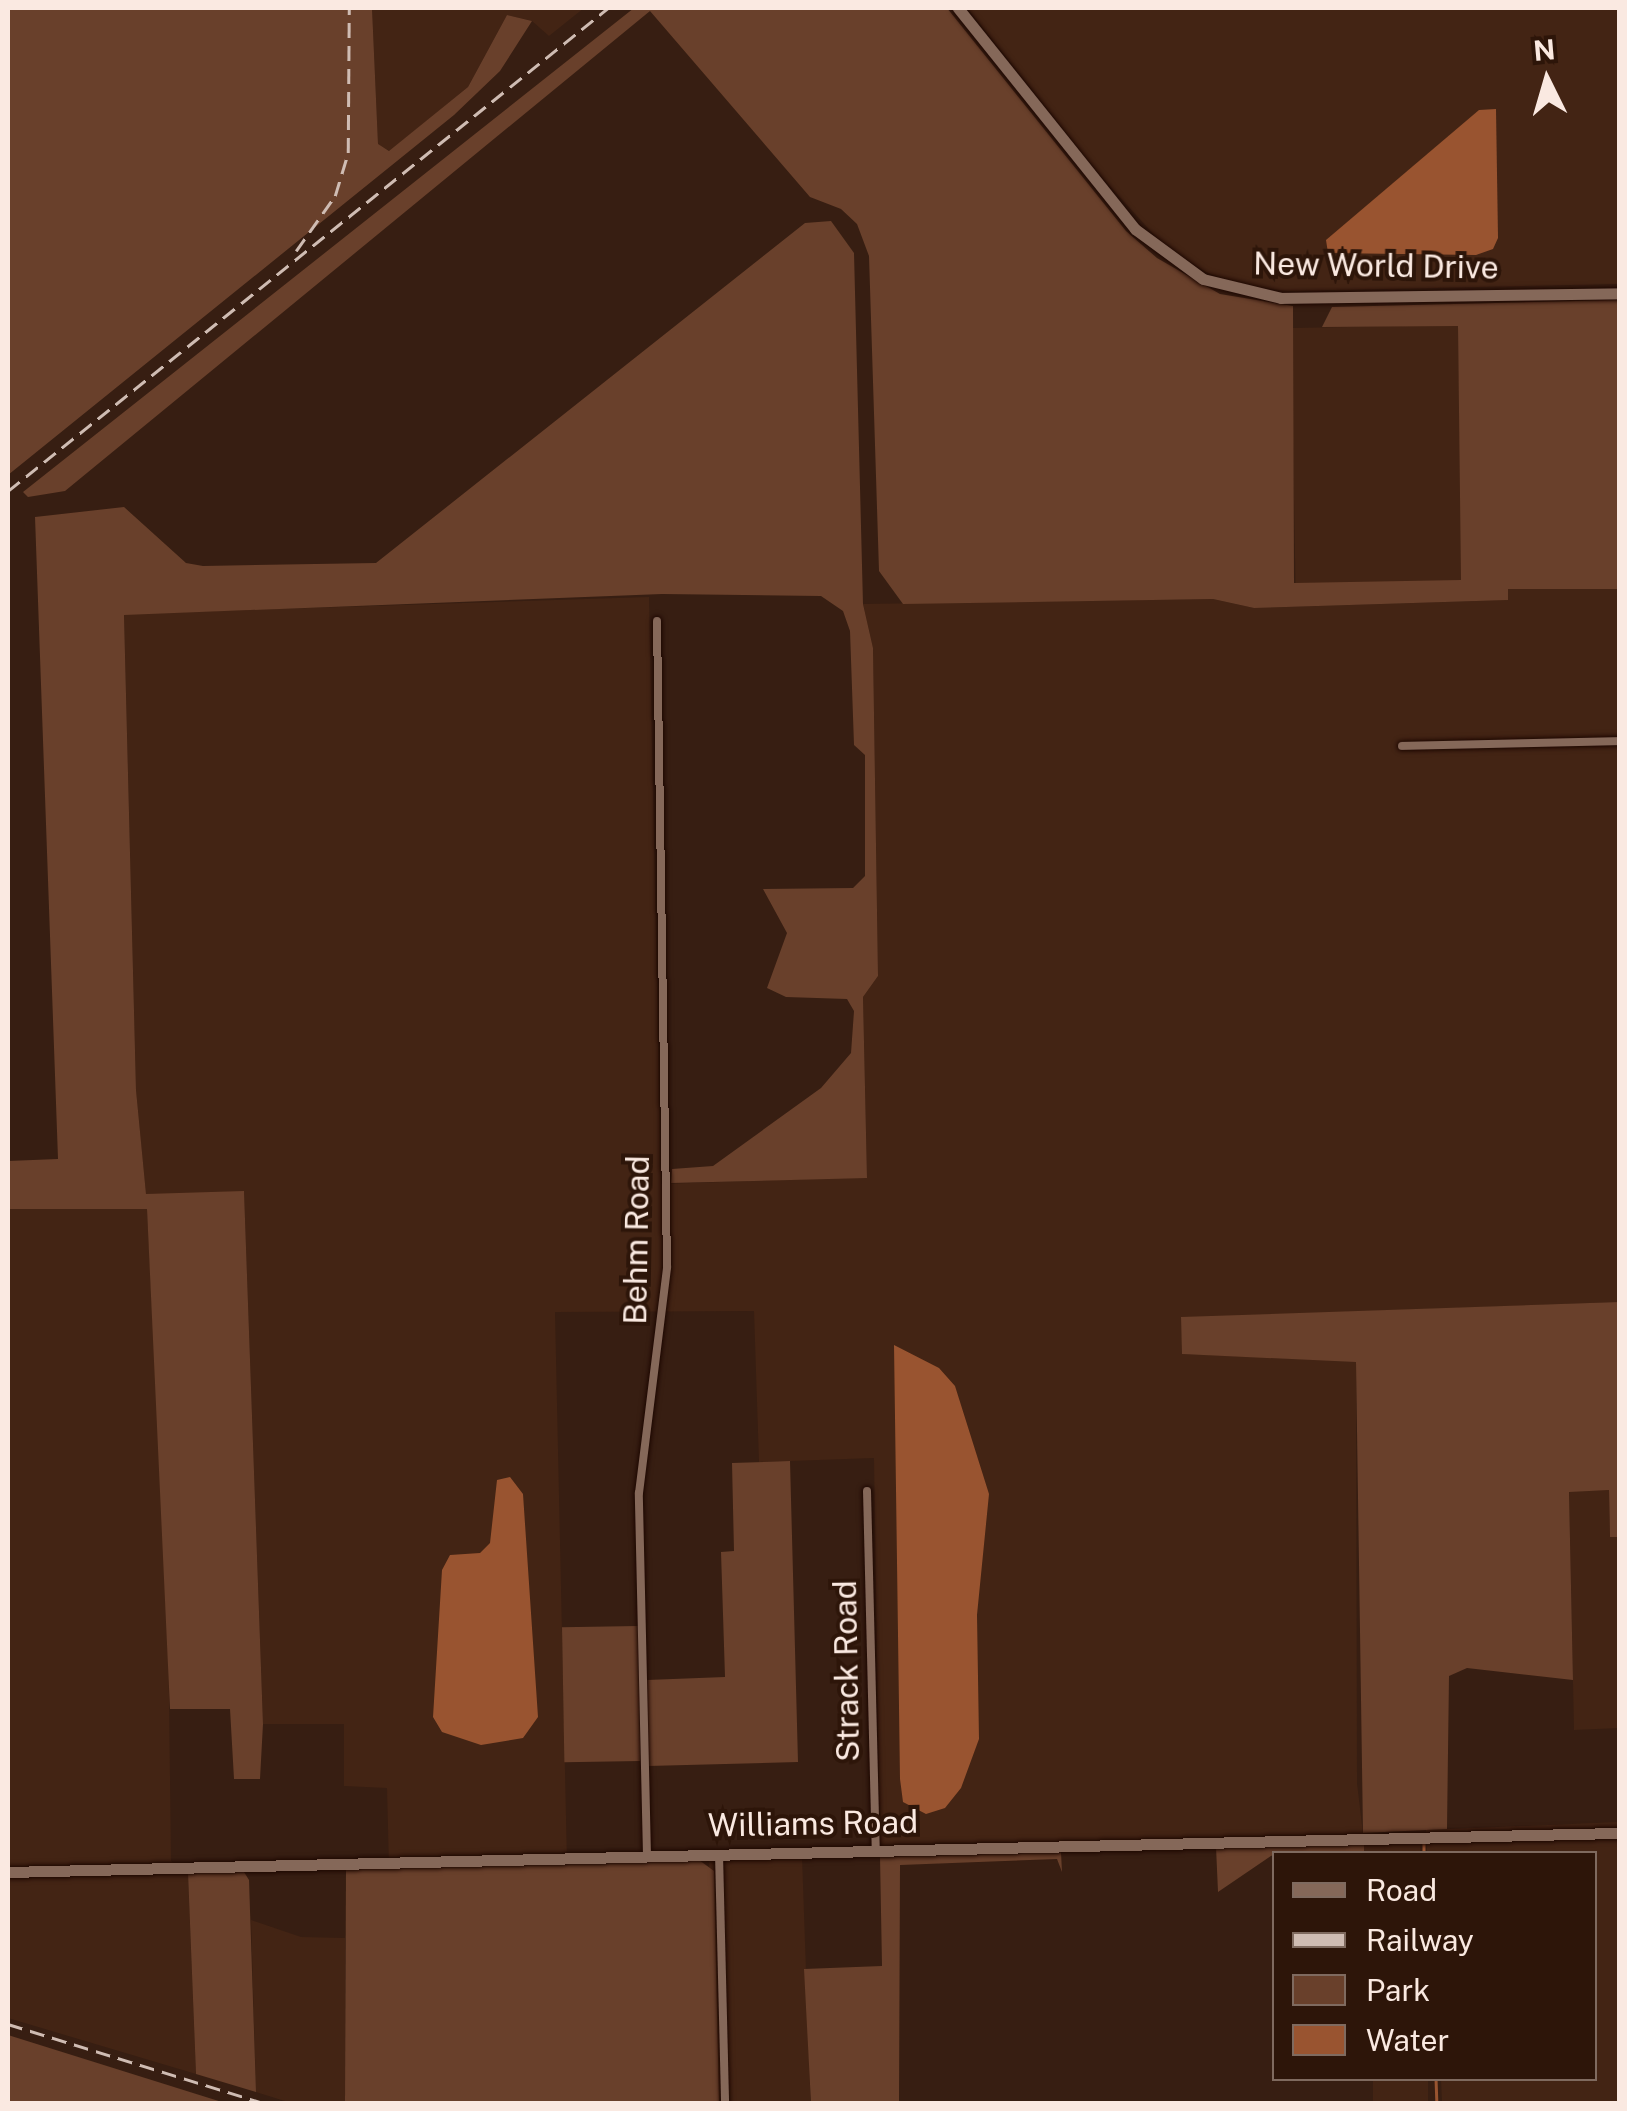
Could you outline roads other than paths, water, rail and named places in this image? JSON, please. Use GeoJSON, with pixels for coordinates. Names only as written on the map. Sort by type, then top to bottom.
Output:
{"type":"FeatureCollection","features":[{"type":"Feature","properties":{"kind":"main road","name":"New World Drive"},"geometry":{"type":"LineString","coordinates":[[958,8],[1135,230],[1203,279],[1281,298],[1620,293]]}},
{"type":"Feature","properties":{"kind":"main road","name":"Williams Road"},"geometry":{"type":"LineString","coordinates":[[8,1872],[1620,1833]]}},
{"type":"Feature","properties":{"kind":"street","name":"Behm Road"},"geometry":{"type":"LineString","coordinates":[[647,1856],[639,1494],[667,1267],[656,622]]}},
{"type":"Feature","properties":{"kind":"street"},"geometry":{"type":"LineString","coordinates":[[1402,746],[1620,741]]}},
{"type":"Feature","properties":{"kind":"street","name":"Strack Road"},"geometry":{"type":"LineString","coordinates":[[866,1491],[876,1850]]}},
{"type":"Feature","properties":{"kind":"street"},"geometry":{"type":"LineString","coordinates":[[719,1854],[726,2104]]}},
{"type":"Feature","properties":{"kind":"water"},"geometry":{"type":"Polygon","coordinates":[[[1496,109],[1498,238],[1493,249],[1476,255],[1328,253],[1326,240],[1479,110],[1496,109]]]}},
{"type":"Feature","properties":{"kind":"water"},"geometry":{"type":"Polygon","coordinates":[[[894,1345],[939,1368],[955,1386],[989,1494],[977,1615],[979,1739],[961,1788],[945,1808],[926,1814],[903,1802],[900,1779],[894,1345]]]}},
{"type":"Feature","properties":{"kind":"water"},"geometry":{"type":"Polygon","coordinates":[[[510,1477],[523,1494],[538,1717],[523,1738],[481,1745],[442,1732],[433,1717],[442,1570],[450,1555],[480,1553],[490,1543],[497,1480],[510,1477]]]}},
{"type":"Feature","properties":{"kind":"waterway"},"geometry":{"type":"LineString","coordinates":[[1424,1844],[1424,1851]]}},
{"type":"Feature","properties":{"kind":"waterway"},"geometry":{"type":"LineString","coordinates":[[1436,2081],[1437,2104]]}},
{"type":"Feature","properties":{"kind":"railway"},"geometry":{"type":"LineString","coordinates":[[296,251],[335,196],[348,153],[349,8]]}},
{"type":"Feature","properties":{"kind":"railway"},"geometry":{"type":"LineString","coordinates":[[8,491],[608,8]]}},
{"type":"Feature","properties":{"kind":"railway"},"geometry":{"type":"LineString","coordinates":[[8,2024],[267,2104]]}}]}
